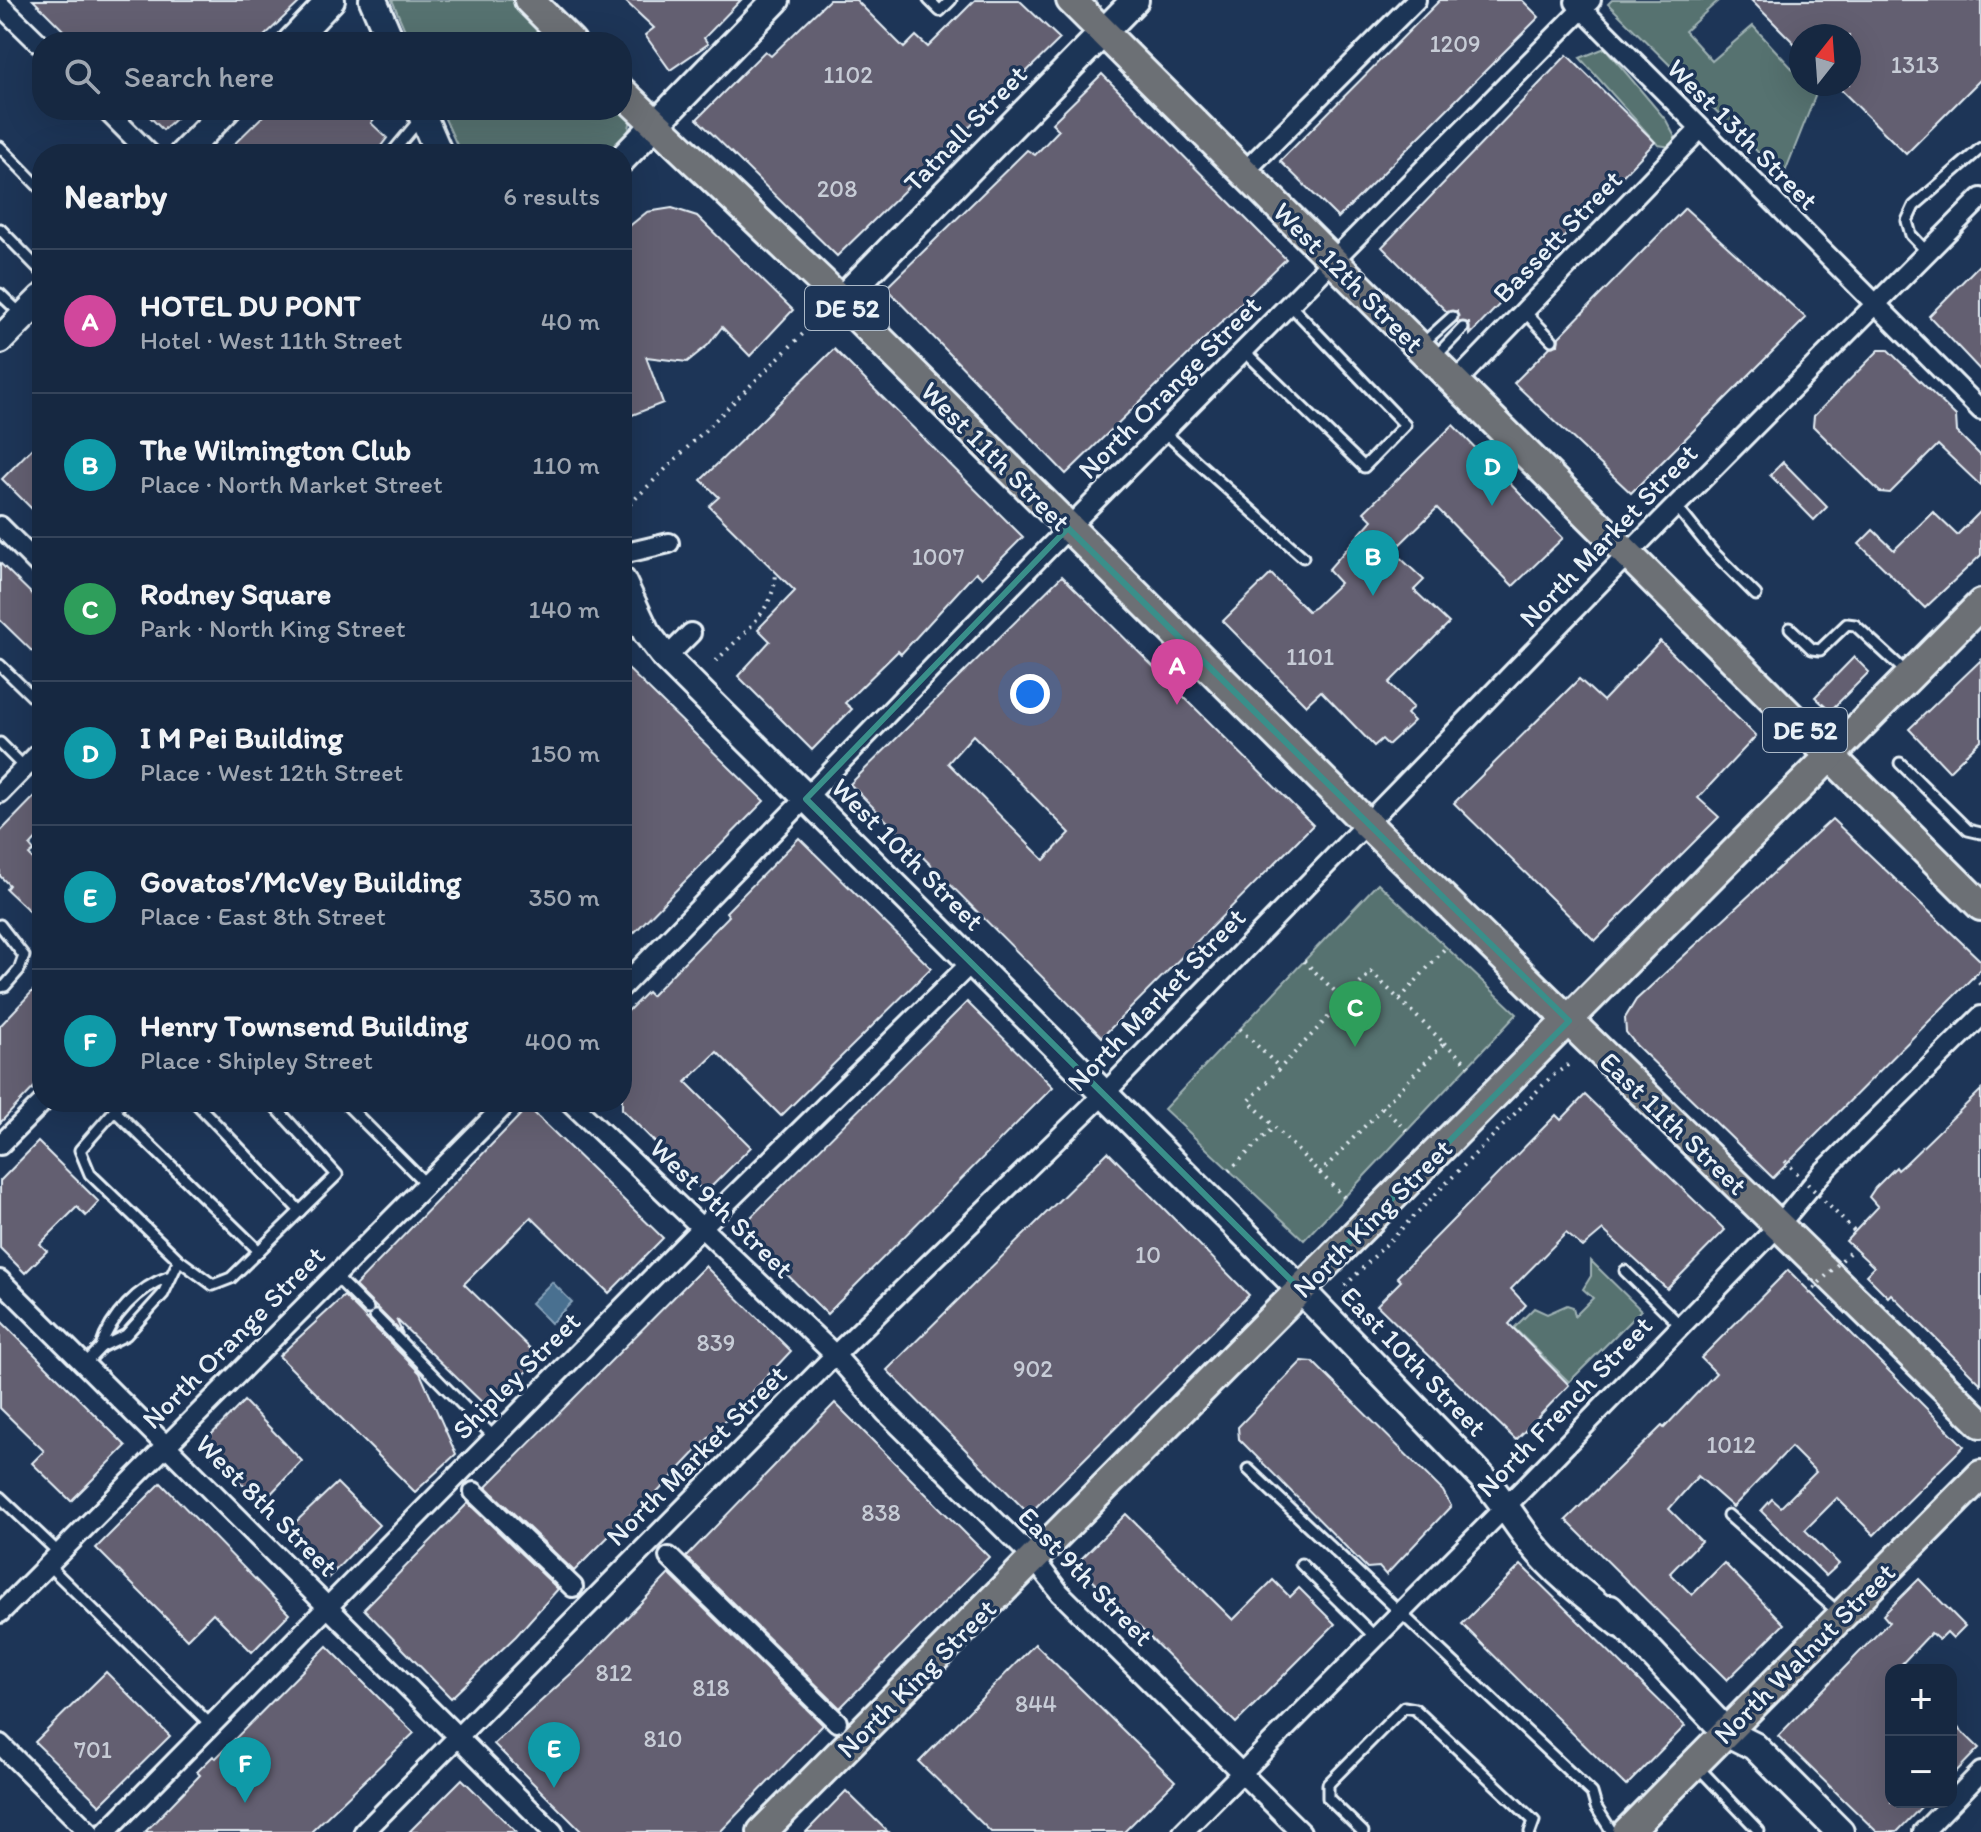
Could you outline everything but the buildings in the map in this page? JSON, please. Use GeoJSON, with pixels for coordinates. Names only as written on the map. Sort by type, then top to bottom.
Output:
{"type":"FeatureCollection","features":[{"type":"Feature","properties":{"kind":"main road"},"geometry":{"type":"LineString","coordinates":[[301,32],[331,0]]}},
{"type":"Feature","properties":{"kind":"main road"},"geometry":{"type":"LineString","coordinates":[[373,0],[387,32]]}},
{"type":"Feature","properties":{"kind":"main road"},"geometry":{"type":"LineString","coordinates":[[529,0],[561,32]]}},
{"type":"Feature","properties":{"kind":"main road"},"geometry":{"type":"LineString","coordinates":[[632,149],[776,0]]}},
{"type":"Feature","properties":{"kind":"main road","name":"West 12th Street"},"geometry":{"type":"LineString","coordinates":[[1071,0],[1628,554]]}},
{"type":"Feature","properties":{"kind":"main road","name":"Tatnall Street"},"geometry":{"type":"LineString","coordinates":[[840,301],[1135,0]]}},
{"type":"Feature","properties":{"kind":"main road","name":"West 11th Street"},"geometry":{"type":"LineString","coordinates":[[632,102],[840,301],[1366,823]]}},
{"type":"Feature","properties":{"kind":"main road"},"geometry":{"type":"LineString","coordinates":[[193,144],[216,120]]}},
{"type":"Feature","properties":{"kind":"main road"},"geometry":{"type":"LineString","coordinates":[[425,120],[435,144]]}},
{"type":"Feature","properties":{"kind":"main road"},"geometry":{"type":"LineString","coordinates":[[0,340],[32,307]]}},
{"type":"Feature","properties":{"kind":"main road","name":"DE 52"},"geometry":{"type":"LineString","coordinates":[[1628,554],[1981,906]]}},
{"type":"Feature","properties":{"kind":"main road","name":"West 10th Street"},"geometry":{"type":"LineString","coordinates":[[632,602],[646,632],[666,658],[1104,1094]]}},
{"type":"Feature","properties":{"kind":"main road","name":"North King Street"},"geometry":{"type":"LineString","coordinates":[[762,1832],[1981,604]]}},
{"type":"Feature","properties":{"kind":"main road","name":"East 11th Street"},"geometry":{"type":"LineString","coordinates":[[1366,823],[1981,1423]]}},
{"type":"Feature","properties":{"kind":"main road","name":"East 10th Street"},"geometry":{"type":"LineString","coordinates":[[1104,1094],[1301,1290],[1508,1505],[1544,1529],[1621,1624],[1726,1732],[1754,1746],[1840,1832]]}},
{"type":"Feature","properties":{"kind":"main road","name":"North Walnut Street"},"geometry":{"type":"LineString","coordinates":[[1627,1832],[1981,1475]]}},
{"type":"Feature","properties":{"kind":"street"},"geometry":{"type":"LineString","coordinates":[[1244,172],[1416,0]]}},
{"type":"Feature","properties":{"kind":"street","name":"West 13th Street"},"geometry":{"type":"LineString","coordinates":[[1582,3],[1699,130],[1981,410]]}},
{"type":"Feature","properties":{"kind":"street","name":"North Orange Street"},"geometry":{"type":"LineString","coordinates":[[632,977],[1582,3]]}},
{"type":"Feature","properties":{"kind":"street"},"geometry":{"type":"LineString","coordinates":[[0,5],[32,36]]}},
{"type":"Feature","properties":{"kind":"street"},"geometry":{"type":"LineString","coordinates":[[116,120],[140,144]]}},
{"type":"Feature","properties":{"kind":"street","name":"Bassett Street"},"geometry":{"type":"LineString","coordinates":[[1456,382],[1699,130]]}},
{"type":"Feature","properties":{"kind":"street","name":"North Market Street"},"geometry":{"type":"LineString","coordinates":[[364,1832],[835,1355],[1104,1094],[1628,554],[1981,198]]}},
{"type":"Feature","properties":{"kind":"street"},"geometry":{"type":"LineString","coordinates":[[0,526],[32,558]]}},
{"type":"Feature","properties":{"kind":"street"},"geometry":{"type":"LineString","coordinates":[[632,552],[669,543]]}},
{"type":"Feature","properties":{"kind":"street"},"geometry":{"type":"LineString","coordinates":[[666,658],[691,633]]}},
{"type":"Feature","properties":{"kind":"street"},"geometry":{"type":"LineString","coordinates":[[0,793],[32,761]]}},
{"type":"Feature","properties":{"kind":"street","name":"Shipley Street"},"geometry":{"type":"LineString","coordinates":[[106,1832],[703,1226],[972,962]]}},
{"type":"Feature","properties":{"kind":"street","name":"North French Street"},"geometry":{"type":"LineString","coordinates":[[1183,1832],[1508,1505],[1779,1225],[1822,1173],[1981,1016]]}},
{"type":"Feature","properties":{"kind":"street"},"geometry":{"type":"LineString","coordinates":[[0,1145],[33,1112]]}},
{"type":"Feature","properties":{"kind":"street","name":"North Orange Street"},"geometry":{"type":"LineString","coordinates":[[0,1613],[498,1112]]}},
{"type":"Feature","properties":{"kind":"street","name":"West 9th Street"},"geometry":{"type":"LineString","coordinates":[[581,1112],[835,1355]]}},
{"type":"Feature","properties":{"kind":"street","name":"West 8th Street"},"geometry":{"type":"LineString","coordinates":[[0,1280],[553,1832]]}},
{"type":"Feature","properties":{"kind":"street","name":"East 9th Street"},"geometry":{"type":"LineString","coordinates":[[835,1355],[886,1413],[1034,1559],[1060,1593],[1301,1832]]}},
{"type":"Feature","properties":{"kind":"street"},"geometry":{"type":"LineString","coordinates":[[474,1492],[573,1587]]}},
{"type":"Feature","properties":{"kind":"street"},"geometry":{"type":"LineString","coordinates":[[669,1557],[837,1722]]}},
{"type":"Feature","properties":{"kind":"street"},"geometry":{"type":"LineString","coordinates":[[0,1744],[89,1832]]}},
{"type":"Feature","properties":{"kind":"street"},"geometry":{"type":"LineString","coordinates":[[1923,1832],[1981,1772]]}},
{"type":"Feature","properties":{"kind":"lane"},"geometry":{"type":"LineString","coordinates":[[929,0],[940,11],[951,0]]}},
{"type":"Feature","properties":{"kind":"lane"},"geometry":{"type":"LineString","coordinates":[[399,144],[417,120]]}},
{"type":"Feature","properties":{"kind":"lane"},"geometry":{"type":"LineString","coordinates":[[0,147],[32,180]]}},
{"type":"Feature","properties":{"kind":"lane"},"geometry":{"type":"LineString","coordinates":[[1927,252],[1911,235],[1907,221],[1914,206],[1981,148]]}},
{"type":"Feature","properties":{"kind":"lane"},"geometry":{"type":"LineString","coordinates":[[0,229],[32,262]]}},
{"type":"Feature","properties":{"kind":"lane"},"geometry":{"type":"LineString","coordinates":[[0,294],[23,316]]}},
{"type":"Feature","properties":{"kind":"lane"},"geometry":{"type":"LineString","coordinates":[[1244,351],[1364,467],[1405,425],[1290,305]]}},
{"type":"Feature","properties":{"kind":"lane"},"geometry":{"type":"LineString","coordinates":[[1524,311],[1552,340]]}},
{"type":"Feature","properties":{"kind":"lane"},"geometry":{"type":"LineString","coordinates":[[1426,354],[1452,317]]}},
{"type":"Feature","properties":{"kind":"lane"},"geometry":{"type":"LineString","coordinates":[[1426,354],[1463,328]]}},
{"type":"Feature","properties":{"kind":"lane"},"geometry":{"type":"LineString","coordinates":[[1164,432],[1303,557]]}},
{"type":"Feature","properties":{"kind":"lane"},"geometry":{"type":"LineString","coordinates":[[1676,506],[1712,551],[1756,595]]}},
{"type":"Feature","properties":{"kind":"lane"},"geometry":{"type":"LineString","coordinates":[[1790,628],[1812,649],[1820,650],[1847,624],[1855,625],[1910,675]]}},
{"type":"Feature","properties":{"kind":"lane"},"geometry":{"type":"LineString","coordinates":[[0,665],[32,696]]}},
{"type":"Feature","properties":{"kind":"lane"},"geometry":{"type":"LineString","coordinates":[[0,743],[25,768]]}},
{"type":"Feature","properties":{"kind":"lane"},"geometry":{"type":"LineString","coordinates":[[1900,763],[1968,830],[1981,833]]}},
{"type":"Feature","properties":{"kind":"lane"},"geometry":{"type":"LineString","coordinates":[[0,925],[24,956],[19,970],[5,986],[0,987]]}},
{"type":"Feature","properties":{"kind":"lane"},"geometry":{"type":"LineString","coordinates":[[112,1112],[80,1150],[90,1174],[179,1260],[213,1285],[231,1278],[337,1175],[280,1112]]}},
{"type":"Feature","properties":{"kind":"lane"},"geometry":{"type":"LineString","coordinates":[[116,1112],[259,1251]]}},
{"type":"Feature","properties":{"kind":"lane"},"geometry":{"type":"LineString","coordinates":[[205,1112],[300,1211]]}},
{"type":"Feature","properties":{"kind":"lane"},"geometry":{"type":"LineString","coordinates":[[354,1112],[425,1183]]}},
{"type":"Feature","properties":{"kind":"lane"},"geometry":{"type":"LineString","coordinates":[[85,1364],[101,1347],[126,1335],[163,1294],[168,1277],[179,1260]]}},
{"type":"Feature","properties":{"kind":"lane"},"geometry":{"type":"LineString","coordinates":[[1625,1271],[1681,1326]]}},
{"type":"Feature","properties":{"kind":"lane"},"geometry":{"type":"LineString","coordinates":[[334,1275],[494,1437]]}},
{"type":"Feature","properties":{"kind":"lane"},"geometry":{"type":"LineString","coordinates":[[101,1347],[107,1328],[139,1294],[150,1283],[168,1277]]}},
{"type":"Feature","properties":{"kind":"lane"},"geometry":{"type":"LineString","coordinates":[[1248,1469],[1592,1793],[1596,1807],[1612,1832]]}},
{"type":"Feature","properties":{"kind":"lane"},"geometry":{"type":"LineString","coordinates":[[0,1497],[53,1559],[211,1725]]}},
{"type":"Feature","properties":{"kind":"lane"},"geometry":{"type":"LineString","coordinates":[[1728,1515],[1842,1615]]}},
{"type":"Feature","properties":{"kind":"lane"},"geometry":{"type":"LineString","coordinates":[[1301,1564],[1376,1638]]}},
{"type":"Feature","properties":{"kind":"lane"},"geometry":{"type":"LineString","coordinates":[[1363,1832],[1328,1798],[1328,1784],[1404,1707],[1415,1709],[1534,1821],[1530,1832]]}},
{"type":"Feature","properties":{"kind":"lane"},"geometry":{"type":"LineString","coordinates":[[1694,1764],[1759,1831]]}},
{"type":"Feature","properties":{"kind":"path"},"geometry":{"type":"LineString","coordinates":[[632,502],[814,323]]}},
{"type":"Feature","properties":{"kind":"path"},"geometry":{"type":"LineString","coordinates":[[716,661],[763,614],[771,601],[776,574]]}},
{"type":"Feature","properties":{"kind":"path"},"geometry":{"type":"LineString","coordinates":[[1400,999],[1446,947]]}},
{"type":"Feature","properties":{"kind":"path"},"geometry":{"type":"LineString","coordinates":[[1304,961],[1344,1000]]}},
{"type":"Feature","properties":{"kind":"path"},"geometry":{"type":"LineString","coordinates":[[1344,1197],[1249,1101],[1344,1000],[1371,972],[1469,1065]]}},
{"type":"Feature","properties":{"kind":"path"},"geometry":{"type":"LineString","coordinates":[[1973,977],[1981,985]]}},
{"type":"Feature","properties":{"kind":"path"},"geometry":{"type":"LineString","coordinates":[[1240,1029],[1280,1068]]}},
{"type":"Feature","properties":{"kind":"path"},"geometry":{"type":"LineString","coordinates":[[1320,1173],[1444,1043]]}},
{"type":"Feature","properties":{"kind":"path"},"geometry":{"type":"LineString","coordinates":[[1345,1294],[1346,1285],[1551,1077],[1568,1065]]}},
{"type":"Feature","properties":{"kind":"path"},"geometry":{"type":"LineString","coordinates":[[1382,1107],[1407,1131]]}},
{"type":"Feature","properties":{"kind":"path"},"geometry":{"type":"LineString","coordinates":[[1229,1171],[1274,1127]]}},
{"type":"Feature","properties":{"kind":"path"},"geometry":{"type":"LineString","coordinates":[[1785,1161],[1854,1231]]}},
{"type":"Feature","properties":{"kind":"path"},"geometry":{"type":"LineString","coordinates":[[1808,1294],[1855,1247]]}},
{"type":"Feature","properties":{"kind":"highlighted area"},"geometry":{"type":"Polygon","coordinates":[[[1068,528],[1569,1021],[1301,1290],[806,799],[1068,528]]]}},
{"type":"Feature","properties":{"kind":"green space"},"geometry":{"type":"Polygon","coordinates":[[[392,0],[512,0],[546,32],[406,32],[392,0]]]}},
{"type":"Feature","properties":{"kind":"green space"},"geometry":{"type":"Polygon","coordinates":[[[1612,0],[1719,0],[1685,31],[1712,61],[1753,26],[1789,65],[1789,96],[1815,96],[1783,177],[1608,4],[1612,0]]]}},
{"type":"Feature","properties":{"kind":"green space"},"geometry":{"type":"Polygon","coordinates":[[[1605,48],[1666,120],[1676,139],[1671,147],[1658,145],[1580,58],[1605,48]]]}},
{"type":"Feature","properties":{"kind":"green space"},"geometry":{"type":"Polygon","coordinates":[[[446,120],[631,120],[627,138],[621,144],[456,144],[446,120]]]}},
{"type":"Feature","properties":{"kind":"green space"},"geometry":{"type":"Polygon","coordinates":[[[1378,883],[1517,1014],[1304,1240],[1164,1109],[1378,883]]]}},
{"type":"Feature","properties":{"kind":"green space"},"geometry":{"type":"Polygon","coordinates":[[[1591,1261],[1641,1310],[1569,1382],[1514,1328],[1534,1308],[1547,1314],[1567,1305],[1573,1307],[1575,1316],[1593,1298],[1583,1289],[1591,1276],[1591,1261]]]}},
{"type":"Feature","properties":{"kind":"water"},"geometry":{"type":"Polygon","coordinates":[[[552,1282],[572,1302],[551,1323],[531,1303],[552,1282]]]}},
{"type":"Feature","properties":{"kind":"place","name":"I M Pei Building"},"geometry":{"type":"Point","coordinates":[1492,506]}},
{"type":"Feature","properties":{"kind":"place","name":"The Wilmington Club"},"geometry":{"type":"Point","coordinates":[1373,596]}},
{"type":"Feature","properties":{"kind":"place","name":"HOTEL DU PONT"},"geometry":{"type":"Point","coordinates":[1177,705]}},
{"type":"Feature","properties":{"kind":"place","name":"Rodney Square"},"geometry":{"type":"Point","coordinates":[1355,1047]}},
{"type":"Feature","properties":{"kind":"place","name":"Govatos'/McVey Building"},"geometry":{"type":"Point","coordinates":[554,1788]}},
{"type":"Feature","properties":{"kind":"place","name":"Henry Townsend Building"},"geometry":{"type":"Point","coordinates":[245,1803]}}]}
